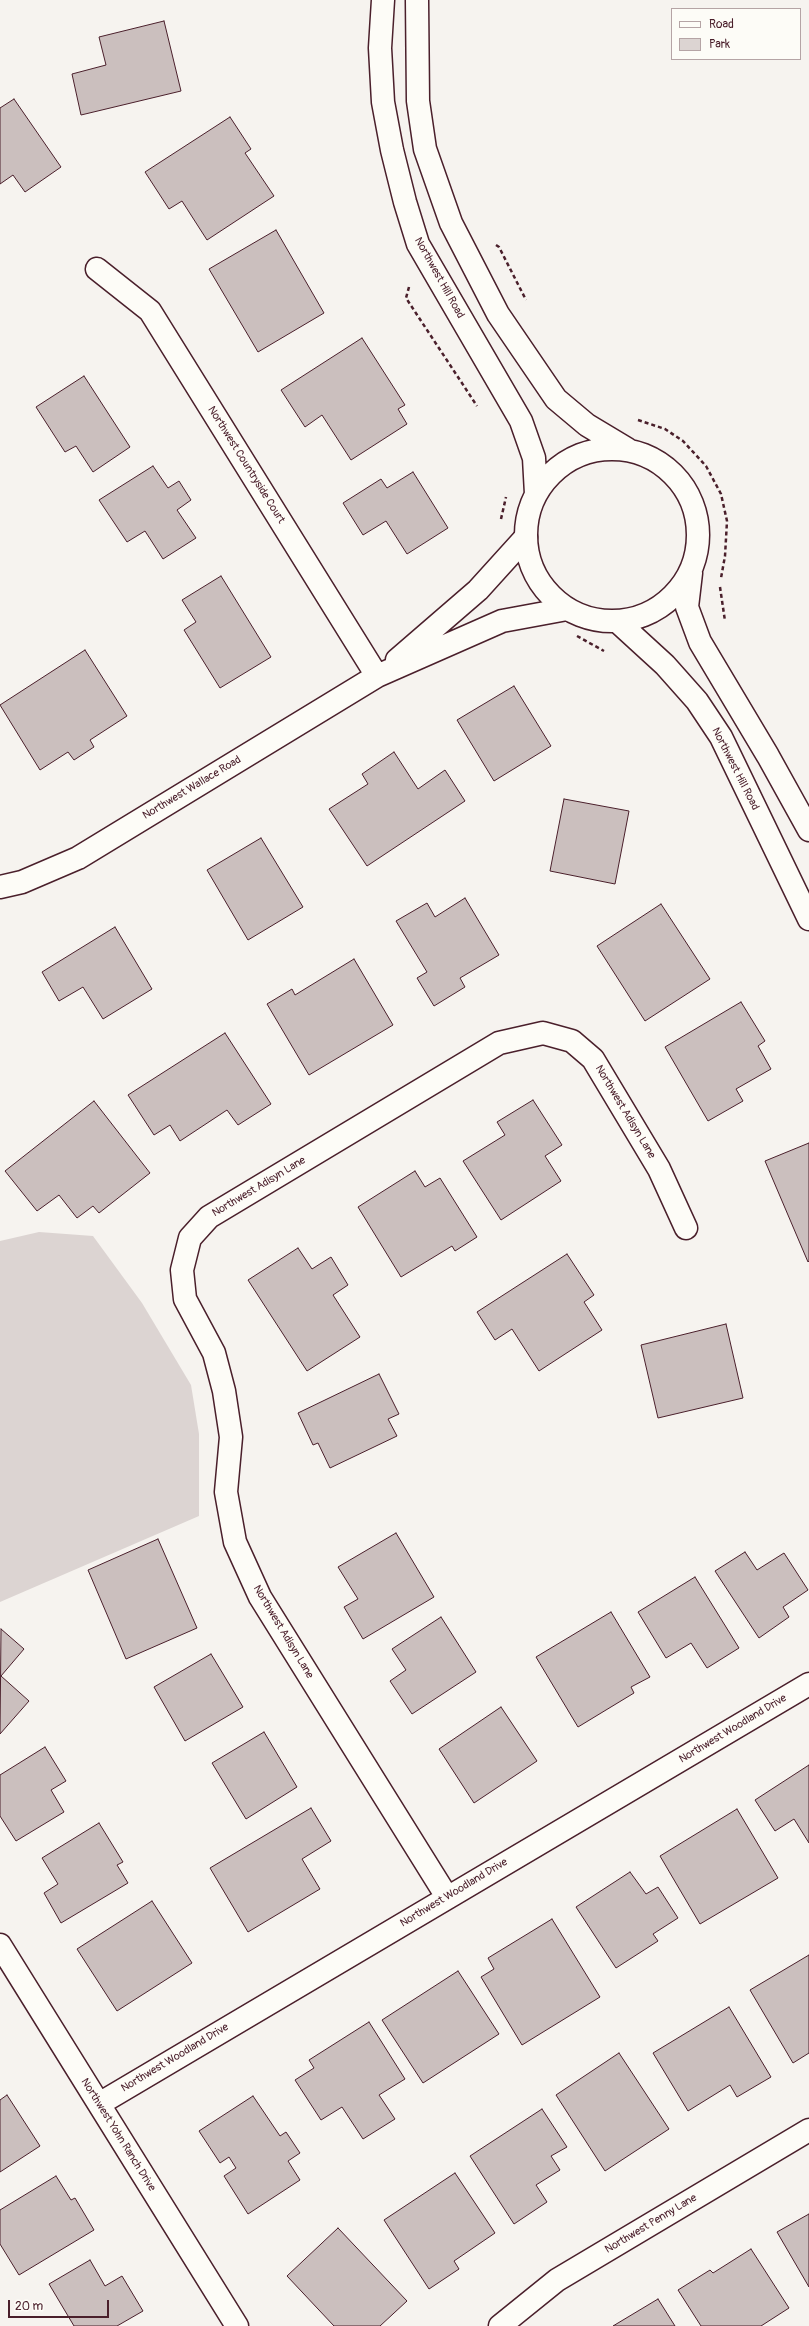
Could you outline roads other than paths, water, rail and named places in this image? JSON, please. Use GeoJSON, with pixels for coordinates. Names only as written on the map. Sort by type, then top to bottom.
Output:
{"type":"FeatureCollection","features":[{"type":"Feature","properties":{"kind":"street","name":"Northwest Hill Road"},"geometry":{"type":"LineString","coordinates":[[383,0],[380,48],[384,102],[392,150],[418,244],[521,420],[534,458],[536,494]]}},
{"type":"Feature","properties":{"kind":"street"},"geometry":{"type":"LineString","coordinates":[[417,0],[418,101],[425,149],[451,223],[498,314],[556,399],[587,425],[628,449],[653,458],[674,474],[690,495],[698,520],[698,547],[691,572],[687,607],[700,642],[768,756],[809,830]]}},
{"type":"Feature","properties":{"kind":"street","name":"Northwest Countryside Court"},"geometry":{"type":"LineString","coordinates":[[97,269],[150,311],[377,676]]}},
{"type":"Feature","properties":{"kind":"street"},"geometry":{"type":"LineString","coordinates":[[628,449],[600,449],[574,457],[552,473],[536,494],[528,515],[526,538],[531,566],[546,590],[567,609],[592,619],[618,622],[640,617],[661,607],[678,591],[691,572]]}},
{"type":"Feature","properties":{"kind":"street","name":"Northwest Wallace Road"},"geometry":{"type":"LineString","coordinates":[[377,676],[478,590],[526,538]]}},
{"type":"Feature","properties":{"kind":"street","name":"Northwest Wallace Road"},"geometry":{"type":"LineString","coordinates":[[0,887],[22,882],[78,858],[377,676],[502,621],[567,609]]}},
{"type":"Feature","properties":{"kind":"street","name":"Northwest Hill Road"},"geometry":{"type":"LineString","coordinates":[[618,622],[665,665],[697,701],[721,737],[809,919]]}},
{"type":"Feature","properties":{"kind":"street","name":"Northwest Adisyn Lane"},"geometry":{"type":"LineString","coordinates":[[447,1897],[260,1597],[235,1542],[226,1492],[230,1436],[224,1391],[214,1353],[185,1299],[182,1270],[190,1238],[209,1217],[499,1043],[543,1033],[572,1041],[593,1059],[659,1169],[686,1228]]}},
{"type":"Feature","properties":{"kind":"street","name":"Northwest Woodland Drive"},"geometry":{"type":"LineString","coordinates":[[99,2104],[809,1684]]}},
{"type":"Feature","properties":{"kind":"street","name":"Northwest Yohn Ranch Drive"},"geometry":{"type":"LineString","coordinates":[[0,1945],[237,2326]]}},
{"type":"Feature","properties":{"kind":"street","name":"Northwest Penny Lane"},"geometry":{"type":"LineString","coordinates":[[500,2326],[556,2280],[809,2130]]}}]}
